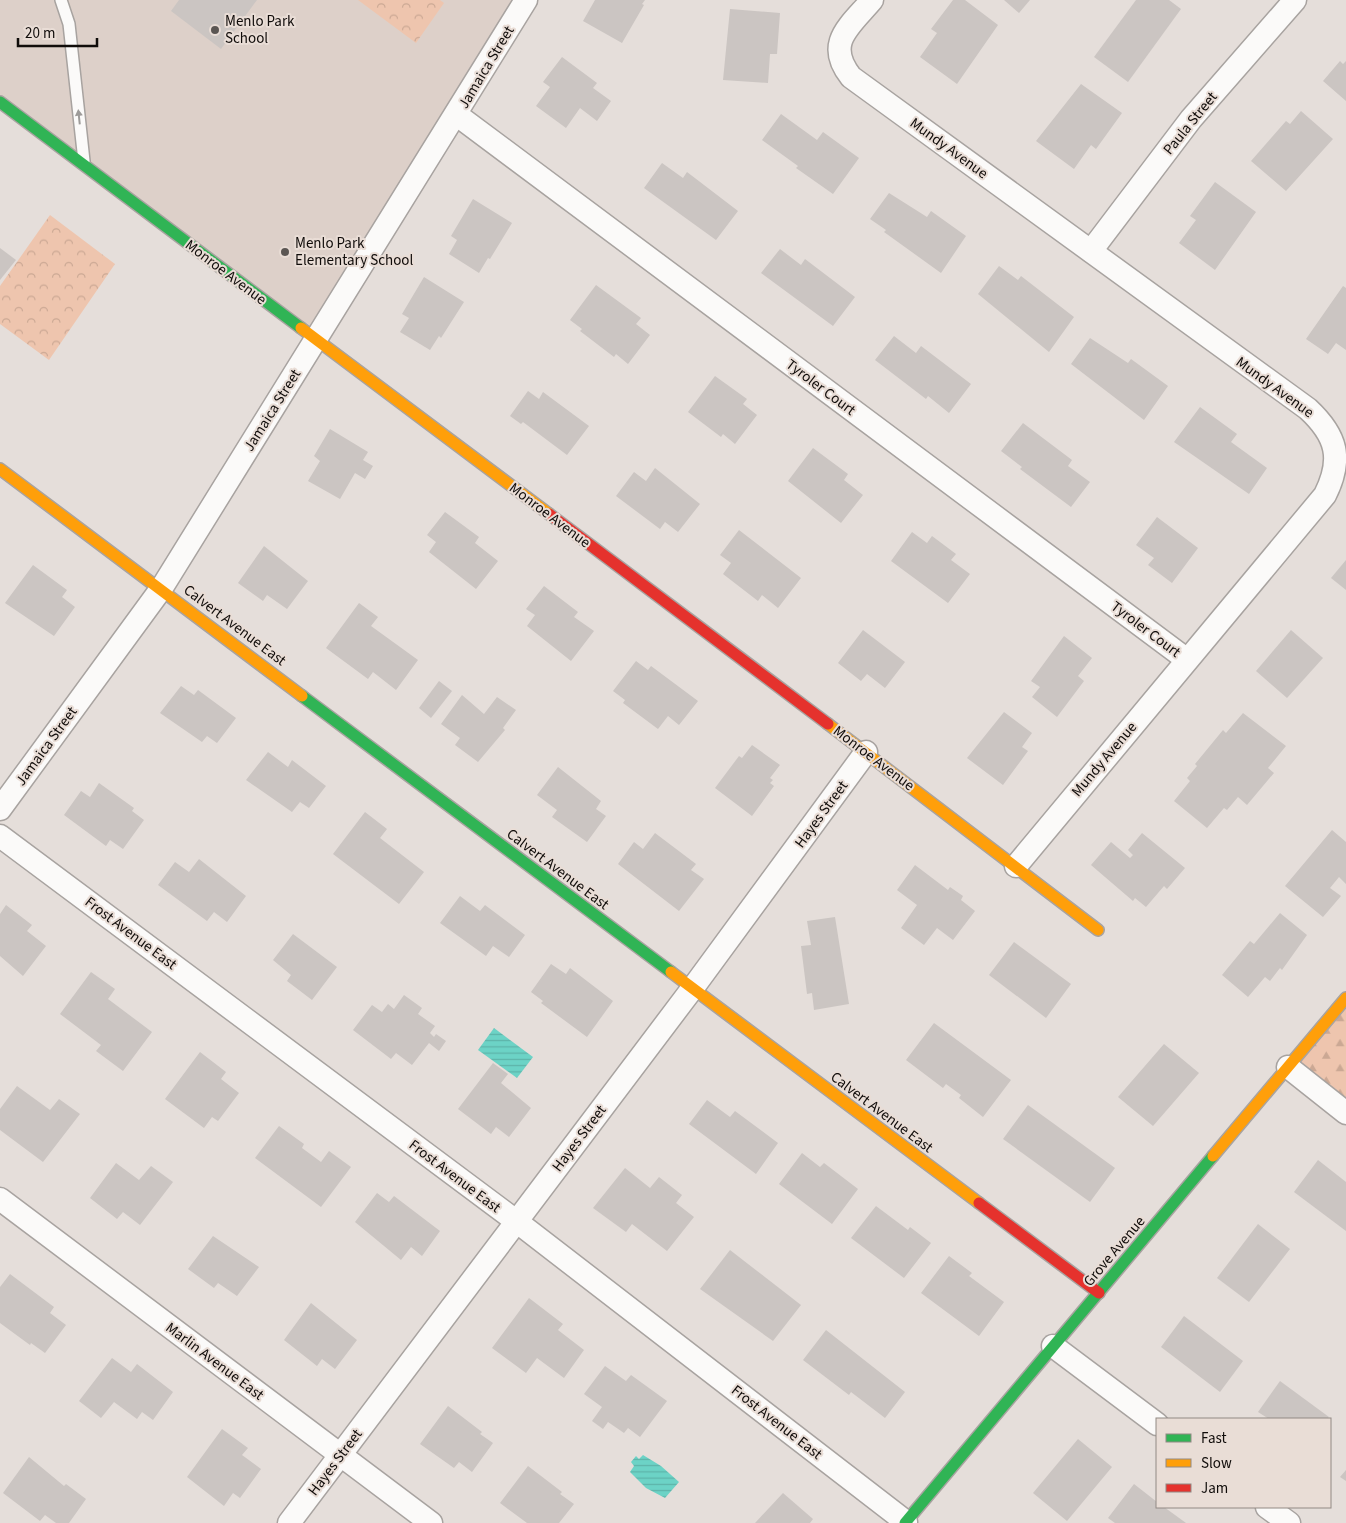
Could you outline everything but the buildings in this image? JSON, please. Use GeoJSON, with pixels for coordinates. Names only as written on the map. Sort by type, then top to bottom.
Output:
{"type":"FeatureCollection","features":[{"type":"Feature","properties":{"kind":"street","name":"Jamaica Street"},"geometry":{"type":"LineString","coordinates":[[0,809],[161,589],[457,115],[526,0]]}},
{"type":"Feature","properties":{"kind":"street","name":"Mundy Avenue"},"geometry":{"type":"LineString","coordinates":[[872,0],[842,36],[838,46],[844,68],[851,77],[1308,409],[1330,433],[1334,448],[1336,464],[1332,481],[1325,495],[1186,659],[1016,866]]}},
{"type":"Feature","properties":{"kind":"street","name":"Paula Street"},"geometry":{"type":"LineString","coordinates":[[1091,251],[1191,119],[1295,0]]}},
{"type":"Feature","properties":{"kind":"street","name":"Monroe Avenue"},"geometry":{"type":"LineString","coordinates":[[0,102],[866,752],[1098,930]]}},
{"type":"Feature","properties":{"kind":"street","name":"Tyroler Court"},"geometry":{"type":"LineString","coordinates":[[457,115],[1186,659]]}},
{"type":"Feature","properties":{"kind":"street","name":"Calvert Avenue East"},"geometry":{"type":"LineString","coordinates":[[0,469],[1099,1293]]}},
{"type":"Feature","properties":{"kind":"street","name":"Hayes Street"},"geometry":{"type":"LineString","coordinates":[[289,1523],[692,989],[866,752]]}},
{"type":"Feature","properties":{"kind":"street","name":"Frost Avenue East"},"geometry":{"type":"LineString","coordinates":[[0,836],[516,1221],[906,1522]]}},
{"type":"Feature","properties":{"kind":"street","name":"Grove Avenue"},"geometry":{"type":"LineString","coordinates":[[906,1522],[1346,998]]}},
{"type":"Feature","properties":{"kind":"street"},"geometry":{"type":"LineString","coordinates":[[1288,1067],[1346,1113]]}},
{"type":"Feature","properties":{"kind":"street","name":"Marlin Avenue East"},"geometry":{"type":"LineString","coordinates":[[0,1199],[431,1523]]}},
{"type":"Feature","properties":{"kind":"street"},"geometry":{"type":"LineString","coordinates":[[1053,1346],[1156,1423]]}},
{"type":"Feature","properties":{"kind":"street"},"geometry":{"type":"LineString","coordinates":[[1268,1508],[1289,1523]]}},
{"type":"Feature","properties":{"kind":"lane"},"geometry":{"type":"LineString","coordinates":[[61,0],[69,24],[84,165]]}},
{"type":"Feature","properties":{"kind":"shaded area","name":"Menlo Park Elementary School"},"geometry":{"type":"Polygon","coordinates":[[[0,0],[529,0],[316,339],[0,102],[0,0]]]}},
{"type":"Feature","properties":{"kind":"green space"},"geometry":{"type":"Polygon","coordinates":[[[358,0],[440,0],[444,3],[416,43],[358,0]]]}},
{"type":"Feature","properties":{"kind":"green space"},"geometry":{"type":"Polygon","coordinates":[[[50,215],[115,264],[49,360],[0,324],[0,286],[50,215]]]}},
{"type":"Feature","properties":{"kind":"green space"},"geometry":{"type":"Polygon","coordinates":[[[1346,1003],[1346,1113],[1288,1067],[1346,1003]]]}},
{"type":"Feature","properties":{"kind":"water"},"geometry":{"type":"Polygon","coordinates":[[[494,1028],[533,1057],[517,1078],[478,1050],[494,1028]]]}},
{"type":"Feature","properties":{"kind":"water"},"geometry":{"type":"Polygon","coordinates":[[[643,1455],[661,1466],[679,1482],[665,1498],[646,1488],[630,1472],[634,1466],[631,1462],[636,1456],[639,1459],[643,1455]]]}},
{"type":"Feature","properties":{"kind":"traffic: fast"},"geometry":{"type":"LineString","coordinates":[[0,102],[301,328]]}},
{"type":"Feature","properties":{"kind":"traffic: fast"},"geometry":{"type":"LineString","coordinates":[[302,696],[671,972]]}},
{"type":"Feature","properties":{"kind":"traffic: fast"},"geometry":{"type":"LineString","coordinates":[[905,1523],[1213,1156]]}},
{"type":"Feature","properties":{"kind":"traffic: slow"},"geometry":{"type":"LineString","coordinates":[[301,328],[549,514]]}},
{"type":"Feature","properties":{"kind":"traffic: slow"},"geometry":{"type":"LineString","coordinates":[[0,469],[302,696]]}},
{"type":"Feature","properties":{"kind":"traffic: slow"},"geometry":{"type":"LineString","coordinates":[[828,724],[1098,930]]}},
{"type":"Feature","properties":{"kind":"traffic: slow"},"geometry":{"type":"LineString","coordinates":[[671,972],[979,1203]]}},
{"type":"Feature","properties":{"kind":"traffic: slow"},"geometry":{"type":"LineString","coordinates":[[1213,1156],[1346,998]]}},
{"type":"Feature","properties":{"kind":"traffic: jam"},"geometry":{"type":"LineString","coordinates":[[549,514],[828,724]]}},
{"type":"Feature","properties":{"kind":"traffic: jam"},"geometry":{"type":"LineString","coordinates":[[979,1203],[1099,1293]]}},
{"type":"Feature","properties":{"kind":"place","name":"Menlo Park School"},"geometry":{"type":"Point","coordinates":[215,30]}},
{"type":"Feature","properties":{"kind":"place","name":"Menlo Park Elementary School"},"geometry":{"type":"Point","coordinates":[285,252]}}]}
